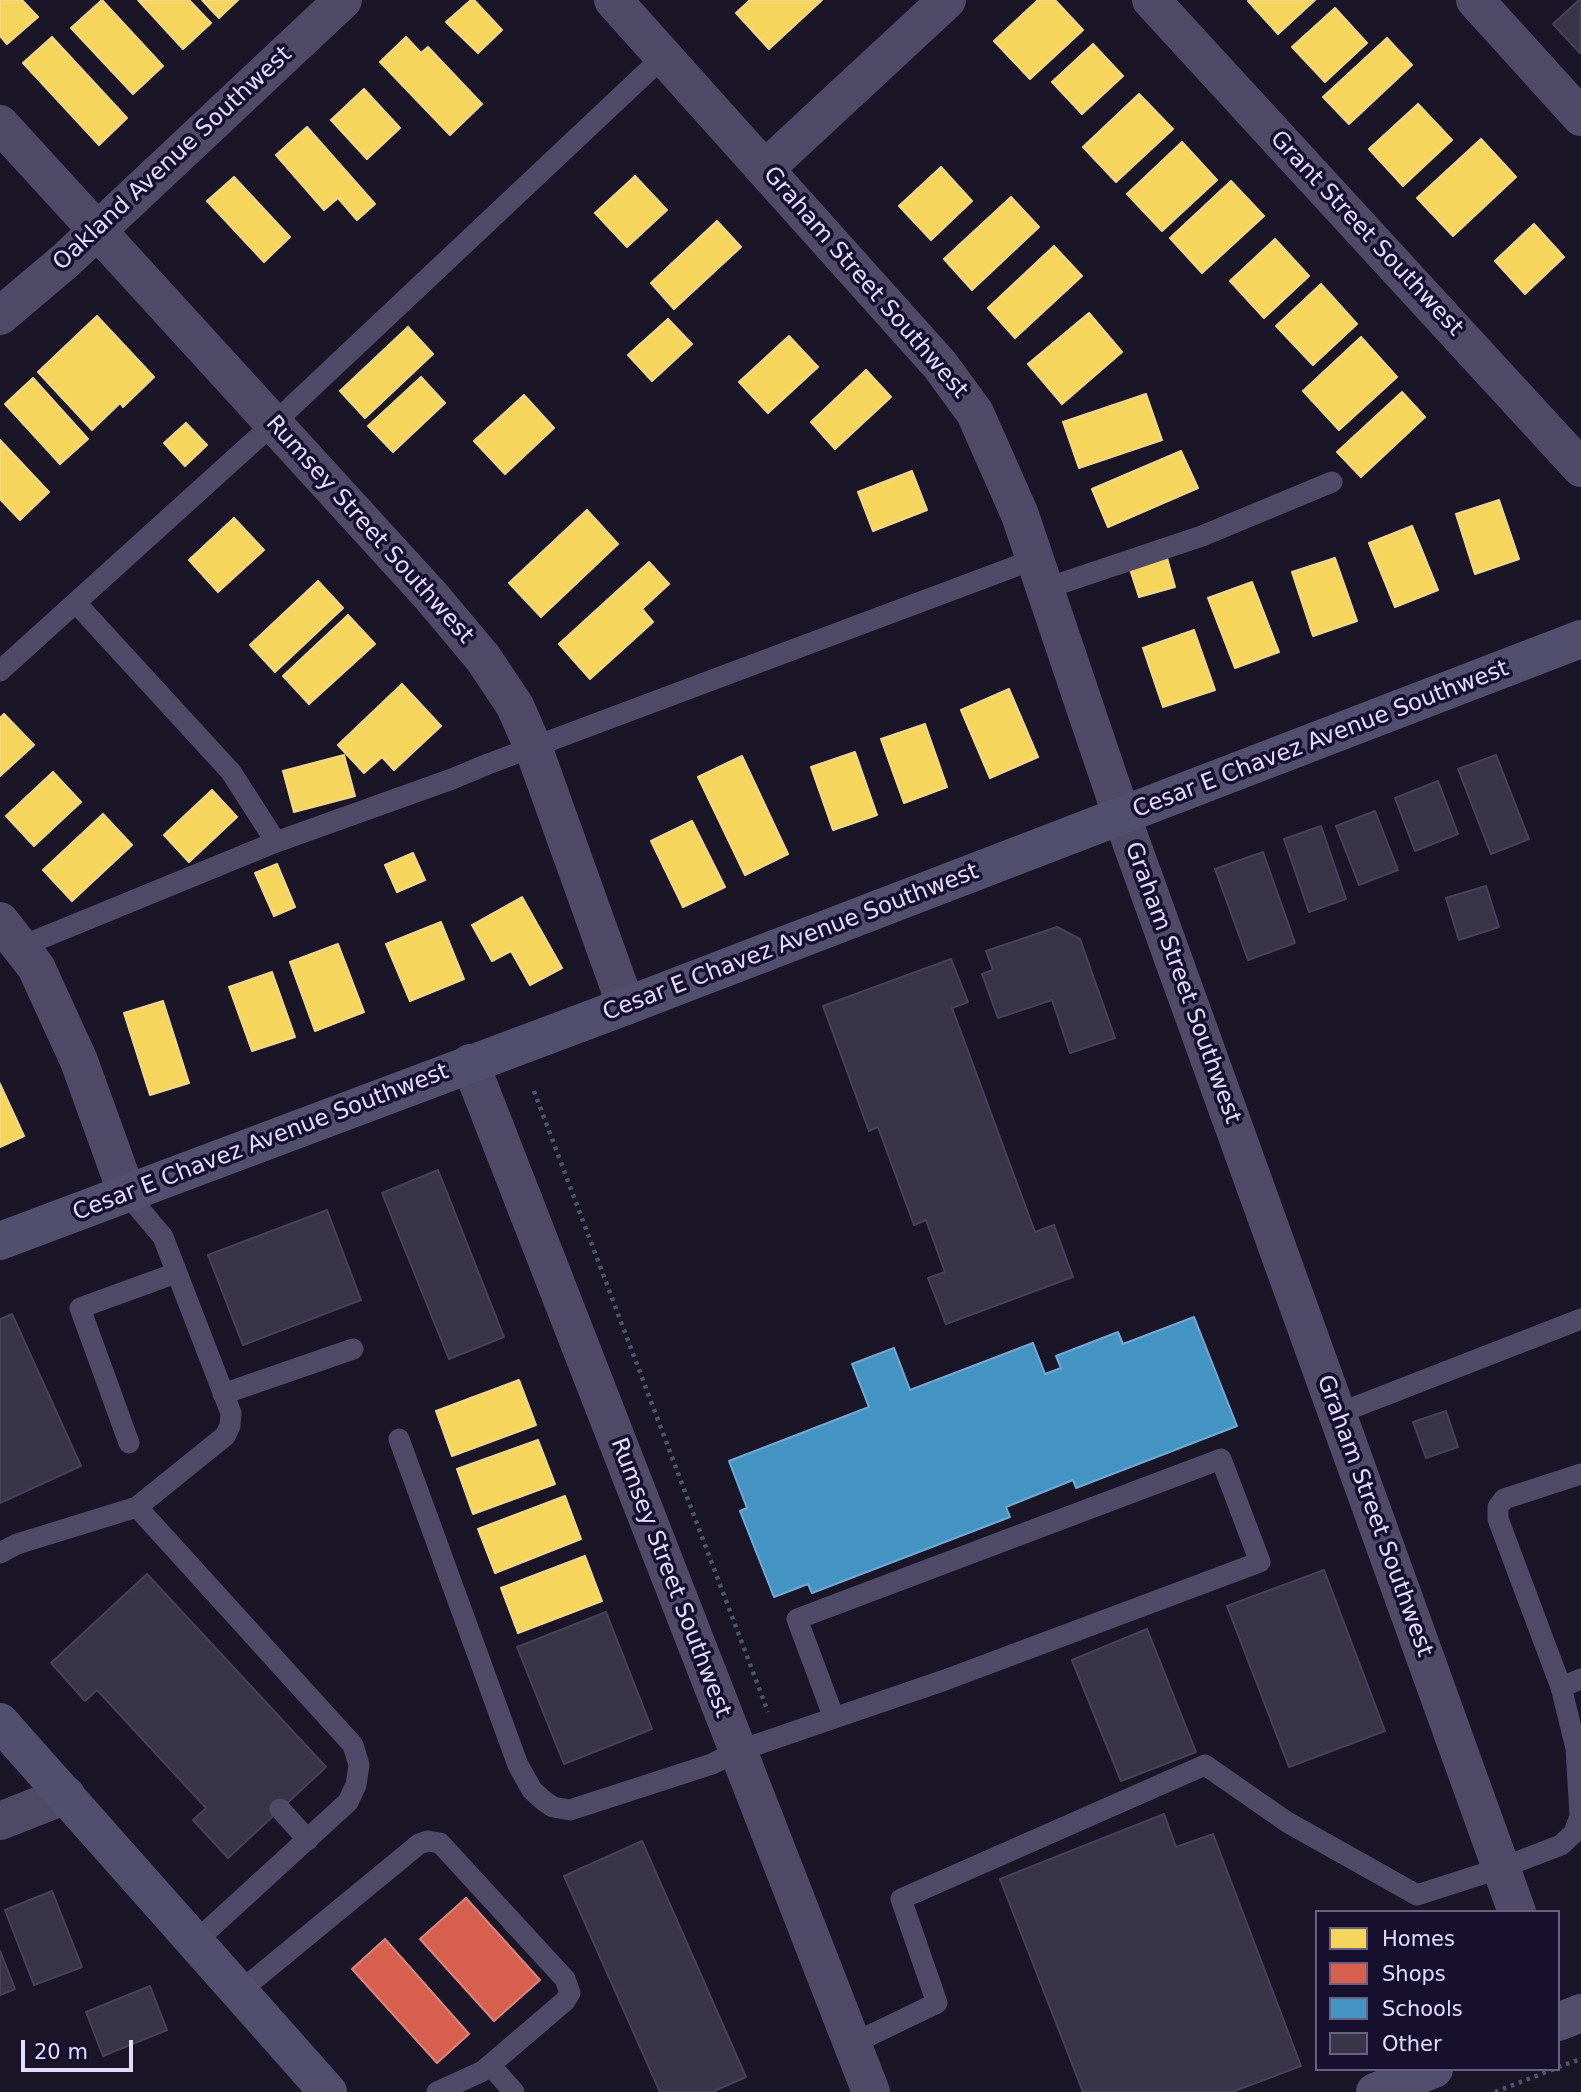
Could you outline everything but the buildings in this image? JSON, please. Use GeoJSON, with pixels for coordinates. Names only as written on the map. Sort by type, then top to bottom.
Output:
{"type":"FeatureCollection","features":[{"type":"Feature","properties":{"kind":"main road","name":"Cesar E Chavez Avenue Southwest"},"geometry":{"type":"LineString","coordinates":[[0,1241],[626,1006],[1581,639]]}},
{"type":"Feature","properties":{"kind":"main road"},"geometry":{"type":"LineString","coordinates":[[0,1722],[328,2092]]}},
{"type":"Feature","properties":{"kind":"main road"},"geometry":{"type":"LineString","coordinates":[[1375,2092],[1429,2071]]}},
{"type":"Feature","properties":{"kind":"street","name":"Oakland Avenue Southwest"},"geometry":{"type":"LineString","coordinates":[[0,316],[65,261],[343,0]]}},
{"type":"Feature","properties":{"kind":"street","name":"Graham Street Southwest"},"geometry":{"type":"LineString","coordinates":[[613,0],[940,365],[975,413],[1020,515],[1122,817],[1516,1910]]}},
{"type":"Feature","properties":{"kind":"street"},"geometry":{"type":"LineString","coordinates":[[766,168],[947,0]]}},
{"type":"Feature","properties":{"kind":"street","name":"Grant Street Southwest"},"geometry":{"type":"LineString","coordinates":[[1152,0],[1581,468]]}},
{"type":"Feature","properties":{"kind":"street"},"geometry":{"type":"LineString","coordinates":[[1475,0],[1581,117]]}},
{"type":"Feature","properties":{"kind":"street","name":"Rumsey Street Southwest"},"geometry":{"type":"LineString","coordinates":[[0,124],[431,596],[474,648],[515,706],[533,747],[626,1006]]}},
{"type":"Feature","properties":{"kind":"street"},"geometry":{"type":"LineString","coordinates":[[8,936],[36,967],[79,1061],[127,1194]]}},
{"type":"Feature","properties":{"kind":"street","name":"Rumsey Street Southwest"},"geometry":{"type":"LineString","coordinates":[[470,1063],[871,2092]]}},
{"type":"Feature","properties":{"kind":"street"},"geometry":{"type":"LineString","coordinates":[[0,1821],[66,1795]]}},
{"type":"Feature","properties":{"kind":"lane"},"geometry":{"type":"LineString","coordinates":[[0,671],[273,424],[664,56]]}},
{"type":"Feature","properties":{"kind":"lane"},"geometry":{"type":"LineString","coordinates":[[8,936],[452,779],[533,747],[1040,574],[1202,536],[1332,482]]}},
{"type":"Feature","properties":{"kind":"lane"},"geometry":{"type":"LineString","coordinates":[[76,603],[231,772],[276,842]]}},
{"type":"Feature","properties":{"kind":"lane"},"geometry":{"type":"LineString","coordinates":[[0,1553],[17,1544],[137,1507],[225,1436],[230,1426],[231,1413],[163,1237],[127,1194]]}},
{"type":"Feature","properties":{"kind":"lane"},"geometry":{"type":"LineString","coordinates":[[129,1443],[80,1308],[176,1273]]}},
{"type":"Feature","properties":{"kind":"lane"},"geometry":{"type":"LineString","coordinates":[[1337,1414],[1581,1319]]}},
{"type":"Feature","properties":{"kind":"lane"},"geometry":{"type":"LineString","coordinates":[[223,1394],[354,1349]]}},
{"type":"Feature","properties":{"kind":"lane"},"geometry":{"type":"LineString","coordinates":[[399,1439],[517,1765],[532,1790],[544,1801],[554,1807],[570,1810],[712,1764],[738,1751],[945,1680],[1260,1562],[1221,1459],[797,1619],[834,1718]]}},
{"type":"Feature","properties":{"kind":"lane"},"geometry":{"type":"LineString","coordinates":[[852,2044],[937,2003],[901,1899],[1205,1765],[1287,1822],[1417,1895],[1561,1845],[1578,1842],[1580,1816],[1576,1748],[1560,1687],[1498,1519],[1498,1507],[1504,1499],[1581,1474]]}},
{"type":"Feature","properties":{"kind":"lane"},"geometry":{"type":"LineString","coordinates":[[137,1507],[353,1745],[359,1765],[356,1785],[348,1802],[195,1942]]}},
{"type":"Feature","properties":{"kind":"lane"},"geometry":{"type":"LineString","coordinates":[[1560,1687],[1581,1679]]}},
{"type":"Feature","properties":{"kind":"lane"},"geometry":{"type":"LineString","coordinates":[[280,1809],[308,1840]]}},
{"type":"Feature","properties":{"kind":"lane"},"geometry":{"type":"LineString","coordinates":[[239,1992],[419,1844],[428,1841],[440,1843],[565,1979],[570,1993],[565,2001],[490,2064],[438,2092]]}},
{"type":"Feature","properties":{"kind":"lane"},"geometry":{"type":"LineString","coordinates":[[490,2064],[514,2092]]}},
{"type":"Feature","properties":{"kind":"path"},"geometry":{"type":"LineString","coordinates":[[534,1091],[778,1738]]}},
{"type":"Feature","properties":{"kind":"path"},"geometry":{"type":"LineString","coordinates":[[1560,2067],[1581,2059]]}},
{"type":"Feature","properties":{"kind":"path"},"geometry":{"type":"LineString","coordinates":[[1495,2092],[1548,2071]]}}]}
